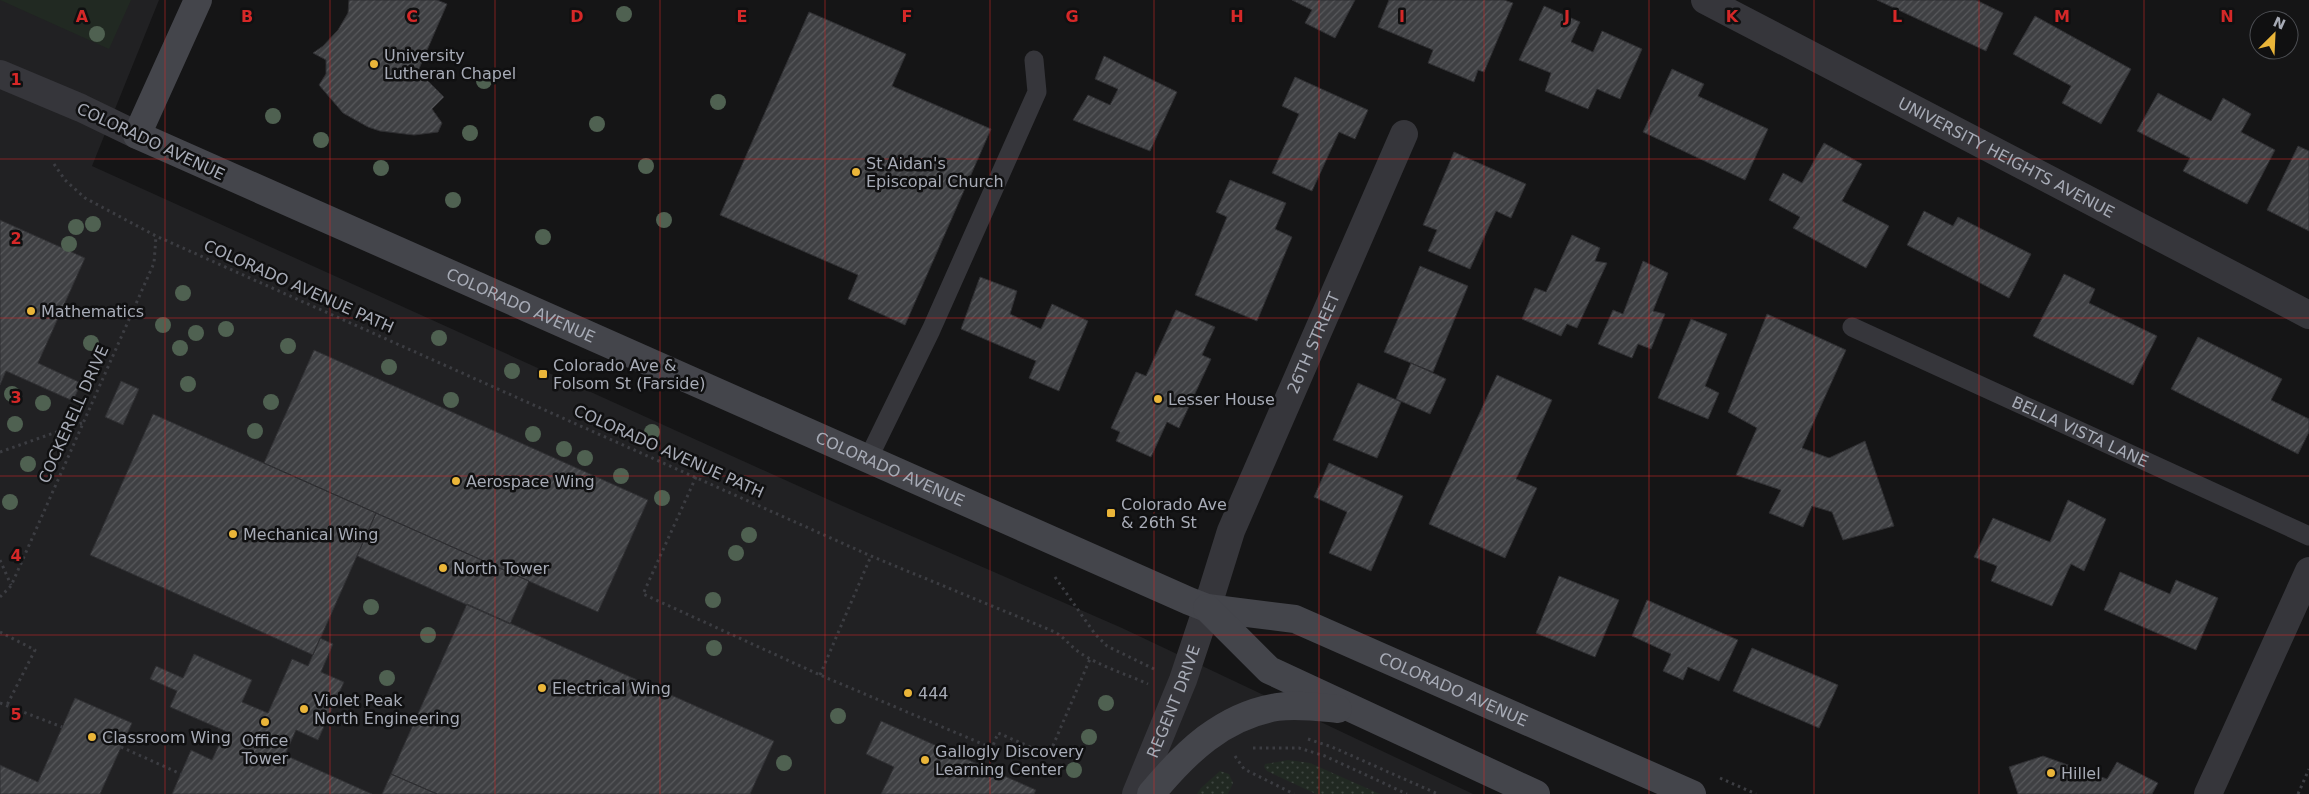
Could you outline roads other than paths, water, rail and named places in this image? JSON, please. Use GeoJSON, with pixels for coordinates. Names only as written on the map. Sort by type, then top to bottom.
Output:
{"type":"FeatureCollection","features":[{"type":"Feature","properties":{"kind":"main road"},"geometry":{"type":"LineString","coordinates":[[138,135],[198,0]]}},
{"type":"Feature","properties":{"kind":"main road","name":"COLORADO AVENUE"},"geometry":{"type":"LineString","coordinates":[[138,135],[1207,608],[1295,619],[1692,794]]}},
{"type":"Feature","properties":{"kind":"main road","name":"COLORADO AVENUE"},"geometry":{"type":"LineString","coordinates":[[1207,608],[1269,670],[1536,794]]}},
{"type":"Feature","properties":{"kind":"main road"},"geometry":{"type":"LineString","coordinates":[[1151,794],[1186,755],[1218,729],[1235,720],[1276,708],[1292,706],[1352,710]]}},
{"type":"Feature","properties":{"kind":"street","name":"UNIVERSITY HEIGHTS AVENUE"},"geometry":{"type":"LineString","coordinates":[[1705,0],[2309,315]]}},
{"type":"Feature","properties":{"kind":"street","name":"COLORADO AVENUE"},"geometry":{"type":"LineString","coordinates":[[0,74],[81,108],[138,135]]}},
{"type":"Feature","properties":{"kind":"street","name":"26TH STREET"},"geometry":{"type":"LineString","coordinates":[[1207,608],[1231,531],[1404,134]]}},
{"type":"Feature","properties":{"kind":"street"},"geometry":{"type":"LineString","coordinates":[[2208,794],[2309,571]]}},
{"type":"Feature","properties":{"kind":"street","name":"REGENT DRIVE"},"geometry":{"type":"LineString","coordinates":[[1136,794],[1183,680],[1207,608]]}},
{"type":"Feature","properties":{"kind":"lane"},"geometry":{"type":"LineString","coordinates":[[868,459],[931,330],[1037,92],[1034,60]]}},
{"type":"Feature","properties":{"kind":"lane","name":"BELLA VISTA LANE"},"geometry":{"type":"LineString","coordinates":[[1852,327],[2309,536]]}},
{"type":"Feature","properties":{"kind":"place","name":"University Lutheran Chapel"},"geometry":{"type":"Point","coordinates":[374,64]}},
{"type":"Feature","properties":{"kind":"place","name":"St Aidan's Episcopal Church"},"geometry":{"type":"Point","coordinates":[856,172]}},
{"type":"Feature","properties":{"kind":"place","name":"Mathematics"},"geometry":{"type":"Point","coordinates":[31,311]}},
{"type":"Feature","properties":{"kind":"place","name":"Colorado Ave & Folsom St (Farside)"},"geometry":{"type":"Point","coordinates":[543,374]}},
{"type":"Feature","properties":{"kind":"place","name":"Lesser House"},"geometry":{"type":"Point","coordinates":[1158,399]}},
{"type":"Feature","properties":{"kind":"place","name":"Aerospace Wing"},"geometry":{"type":"Point","coordinates":[456,481]}},
{"type":"Feature","properties":{"kind":"place","name":"Colorado Ave & 26th St"},"geometry":{"type":"Point","coordinates":[1111,513]}},
{"type":"Feature","properties":{"kind":"place","name":"Mechanical Wing"},"geometry":{"type":"Point","coordinates":[233,534]}},
{"type":"Feature","properties":{"kind":"place","name":"North Tower"},"geometry":{"type":"Point","coordinates":[443,568]}},
{"type":"Feature","properties":{"kind":"place","name":"Electrical Wing"},"geometry":{"type":"Point","coordinates":[542,688]}},
{"type":"Feature","properties":{"kind":"place","name":"444"},"geometry":{"type":"Point","coordinates":[908,693]}},
{"type":"Feature","properties":{"kind":"place","name":"Violet Peak North Engineering"},"geometry":{"type":"Point","coordinates":[304,709]}},
{"type":"Feature","properties":{"kind":"place","name":"Office Tower"},"geometry":{"type":"Point","coordinates":[265,722]}},
{"type":"Feature","properties":{"kind":"place","name":"Classroom Wing"},"geometry":{"type":"Point","coordinates":[92,737]}},
{"type":"Feature","properties":{"kind":"place","name":"Gallogly Discovery Learning Center"},"geometry":{"type":"Point","coordinates":[925,760]}},
{"type":"Feature","properties":{"kind":"place","name":"Hillel"},"geometry":{"type":"Point","coordinates":[2051,773]}}]}
